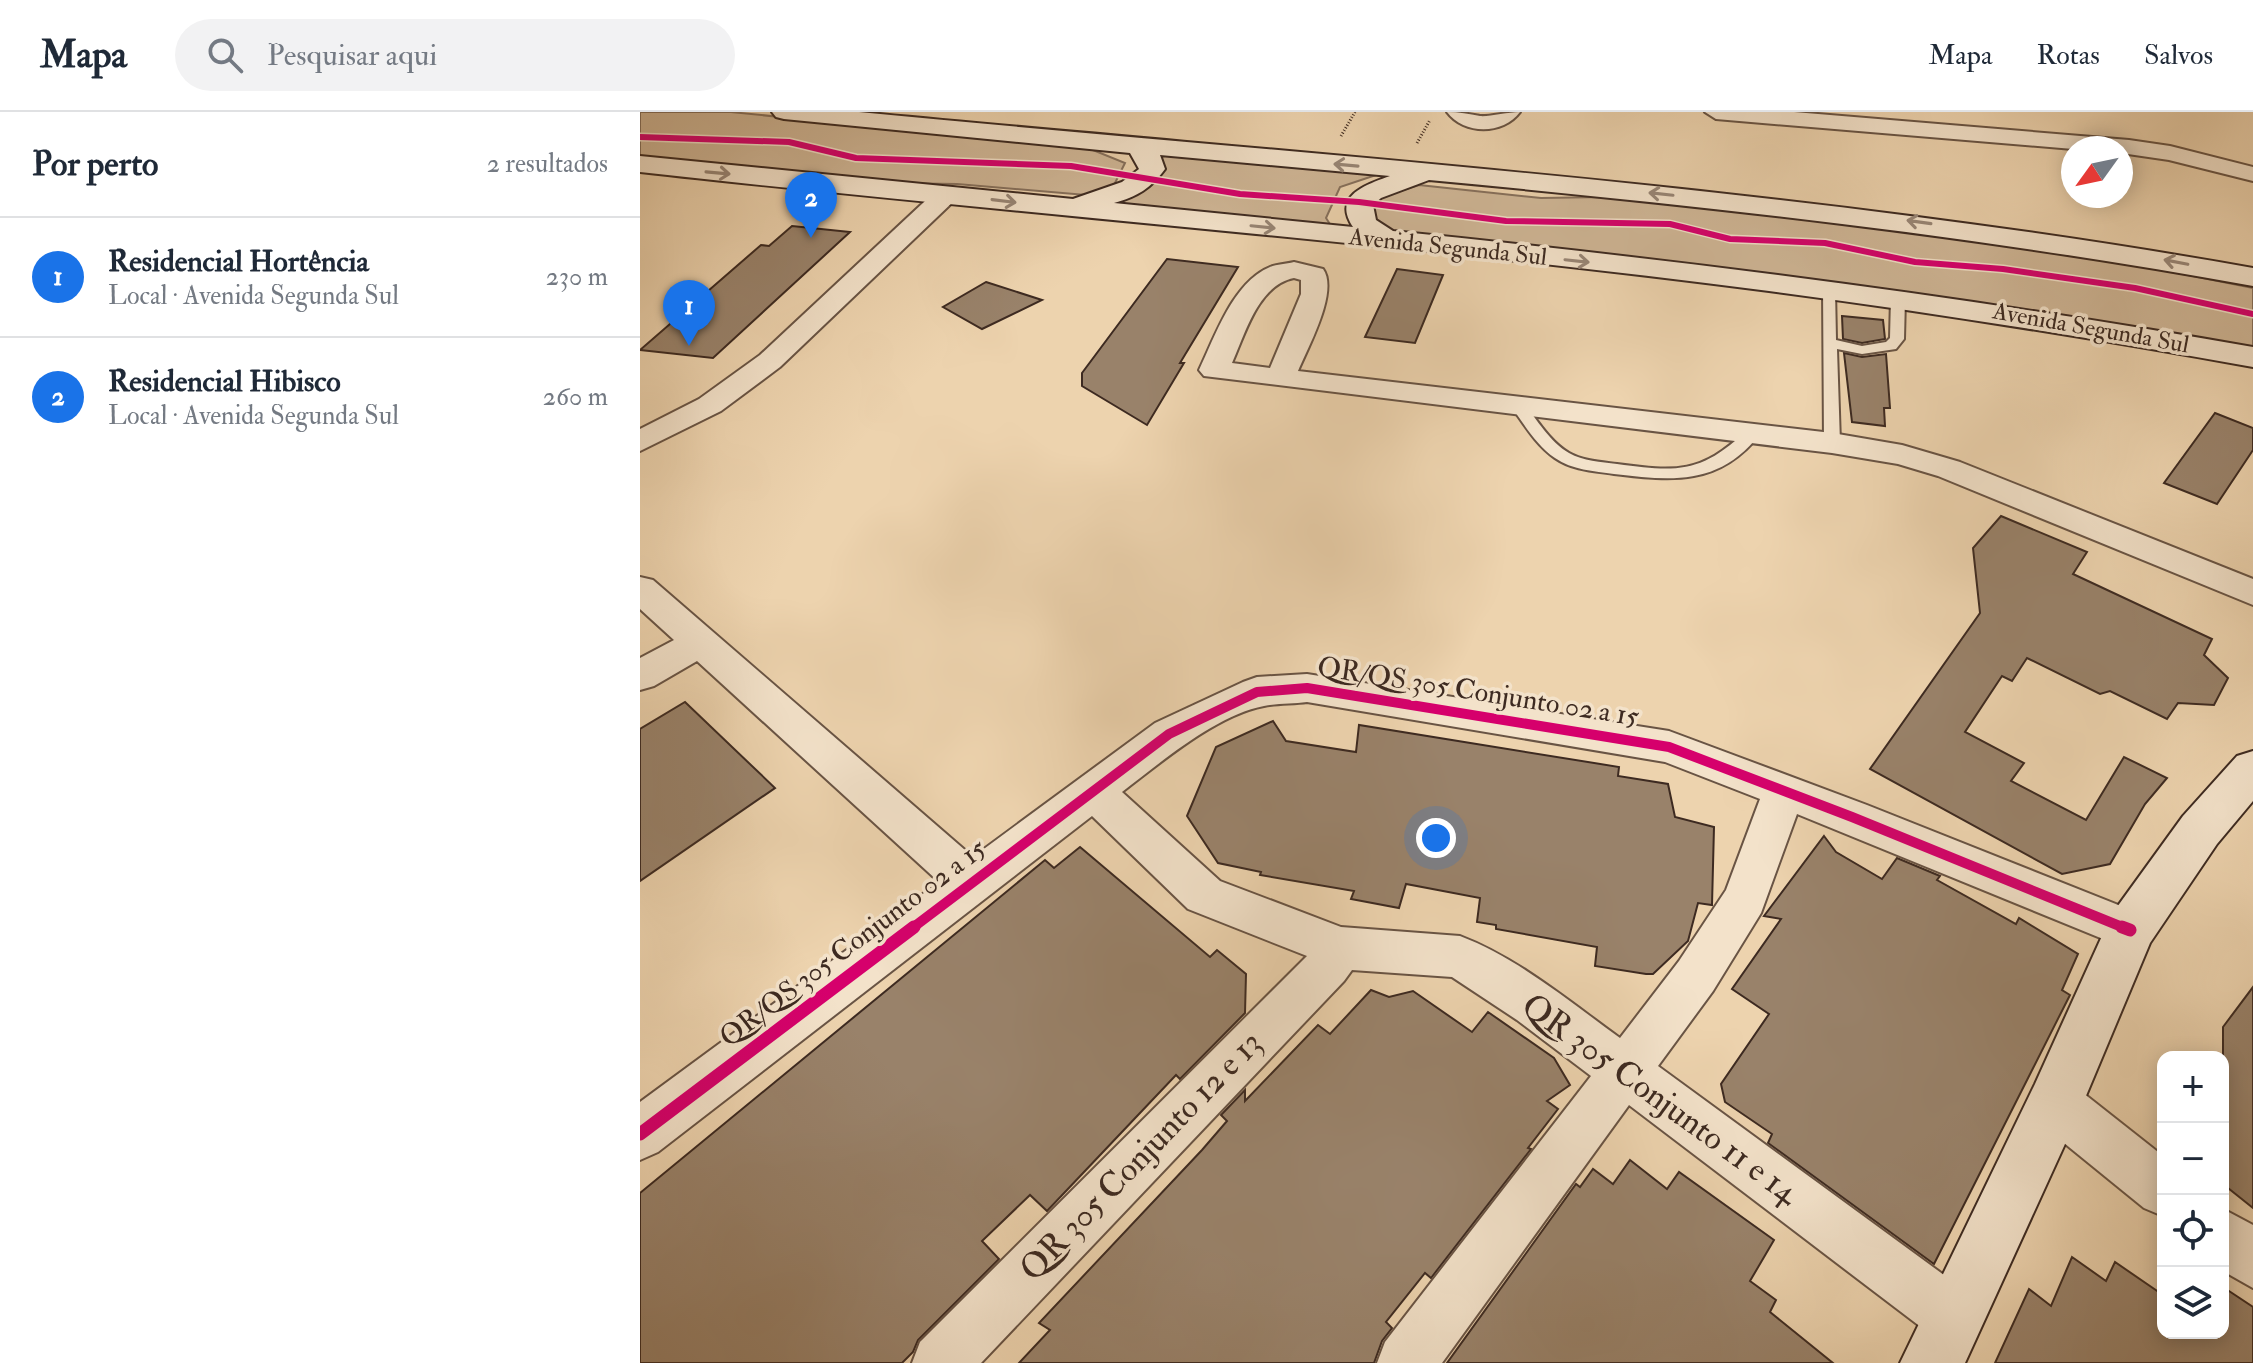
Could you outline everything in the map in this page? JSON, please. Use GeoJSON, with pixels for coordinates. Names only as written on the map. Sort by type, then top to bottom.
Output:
{"type":"FeatureCollection","features":[{"type":"Feature","properties":{"kind":"main road"},"geometry":{"type":"LineString","coordinates":[[784,112],[1903,220],[2098,248],[2253,277]]}},
{"type":"Feature","properties":{"kind":"main road"},"geometry":{"type":"LineString","coordinates":[[1066,208],[1130,189],[1145,180],[1152,169],[1149,158],[1137,145]]}},
{"type":"Feature","properties":{"kind":"main road","name":"Avenida Segunda Sul"},"geometry":{"type":"LineString","coordinates":[[640,164],[1390,240],[1828,289],[2100,327],[2253,357]]}},
{"type":"Feature","properties":{"kind":"main road"},"geometry":{"type":"LineString","coordinates":[[1390,240],[1369,231],[1358,216],[1359,202],[1372,192],[1427,172]]}},
{"type":"Feature","properties":{"kind":"main road"},"geometry":{"type":"LineString","coordinates":[[1943,1340],[2055,1103],[2130,930],[2200,830],[2253,769]]}},
{"type":"Feature","properties":{"kind":"street"},"geometry":{"type":"LineString","coordinates":[[1458,112],[1463,118],[1485,123],[1496,122],[1509,112]]}},
{"type":"Feature","properties":{"kind":"street"},"geometry":{"type":"LineString","coordinates":[[1716,112],[2129,147],[2170,153],[2253,174]]}},
{"type":"Feature","properties":{"kind":"street"},"geometry":{"type":"LineString","coordinates":[[1959,112],[1973,132]]}},
{"type":"Feature","properties":{"kind":"street"},"geometry":{"type":"LineString","coordinates":[[648,430],[710,405],[770,361],[947,194]]}},
{"type":"Feature","properties":{"kind":"street"},"geometry":{"type":"LineString","coordinates":[[1281,378],[1832,443],[1902,455],[1949,469],[2253,593]]}},
{"type":"Feature","properties":{"kind":"street"},"geometry":{"type":"LineString","coordinates":[[640,589],[972,884]]}},
{"type":"Feature","properties":{"kind":"street"},"geometry":{"type":"LineString","coordinates":[[640,676],[698,643]]}},
{"type":"Feature","properties":{"kind":"street","name":"QR/QS 305 Conjunto 02 a 15"},"geometry":{"type":"LineString","coordinates":[[640,1134],[1095,793],[1169,734],[1257,692],[1307,688],[1669,747],[2130,930]]}},
{"type":"Feature","properties":{"kind":"street"},"geometry":{"type":"LineString","coordinates":[[1406,1363],[1696,976],[1745,899],[1784,791]]}},
{"type":"Feature","properties":{"kind":"street","name":"QR 305 Conjunto 11 e 14"},"geometry":{"type":"LineString","coordinates":[[1095,793],[1204,895],[1340,948],[1460,957],[1534,1004],[1624,1072],[1943,1340]]}},
{"type":"Feature","properties":{"kind":"street","name":"QR 305 Conjunto 12 e 13"},"geometry":{"type":"LineString","coordinates":[[941,1363],[1328,966],[1340,948]]}},
{"type":"Feature","properties":{"kind":"street"},"geometry":{"type":"LineString","coordinates":[[2055,1103],[2157,1184]]}},
{"type":"Feature","properties":{"kind":"street"},"geometry":{"type":"LineString","coordinates":[[2229,1241],[2253,1260]]}},
{"type":"Feature","properties":{"kind":"lane"},"geometry":{"type":"LineString","coordinates":[[1828,289],[1832,443]]}},
{"type":"Feature","properties":{"kind":"lane"},"geometry":{"type":"LineString","coordinates":[[1829,343],[1862,350],[1891,346],[1897,339],[1898,298]]}},
{"type":"Feature","properties":{"kind":"lane"},"geometry":{"type":"LineString","coordinates":[[1519,406],[1564,457],[1667,477],[1708,469],[1730,458],[1752,434]]}},
{"type":"Feature","properties":{"kind":"path"},"geometry":{"type":"LineString","coordinates":[[1417,144],[1434,112]]}},
{"type":"Feature","properties":{"kind":"shaded area"},"geometry":{"type":"Polygon","coordinates":[[[640,112],[731,112],[1088,148],[1125,163],[1113,187],[1086,195],[957,184],[887,183],[640,157],[640,112]]]}},
{"type":"Feature","properties":{"kind":"shaded area"},"geometry":{"type":"Polygon","coordinates":[[[1157,155],[1376,175],[1340,187],[1326,218],[1335,232],[1106,205],[1144,190],[1154,177],[1157,155]]]}},
{"type":"Feature","properties":{"kind":"shaded area"},"geometry":{"type":"Polygon","coordinates":[[[1419,185],[1541,198],[1604,197],[1807,214],[2047,247],[2253,288],[2253,351],[1959,300],[1830,282],[1399,236],[1373,226],[1369,212],[1381,197],[1419,185]]]}},
{"type":"Feature","properties":{"kind":"building"},"geometry":{"type":"Polygon","coordinates":[[[792,226],[850,232],[713,358],[640,350],[761,245],[769,246],[792,226]]]}},
{"type":"Feature","properties":{"kind":"building"},"geometry":{"type":"Polygon","coordinates":[[[1167,259],[1238,267],[1147,425],[1082,386],[1082,373],[1167,259]]]}},
{"type":"Feature","properties":{"kind":"building"},"geometry":{"type":"Polygon","coordinates":[[[1397,269],[1443,275],[1415,343],[1365,337],[1397,269]]]}},
{"type":"Feature","properties":{"kind":"building"},"geometry":{"type":"Polygon","coordinates":[[[986,282],[1042,300],[982,329],[943,307],[986,282]]]}},
{"type":"Feature","properties":{"kind":"building"},"geometry":{"type":"Polygon","coordinates":[[[1842,316],[1883,320],[1885,339],[1862,343],[1843,339],[1842,316]]]}},
{"type":"Feature","properties":{"kind":"building"},"geometry":{"type":"Polygon","coordinates":[[[1844,353],[1862,357],[1886,354],[1890,408],[1884,408],[1885,426],[1852,422],[1844,353]]]}},
{"type":"Feature","properties":{"kind":"building"},"geometry":{"type":"Polygon","coordinates":[[[2215,413],[2253,428],[2253,450],[2217,504],[2164,483],[2215,413]]]}},
{"type":"Feature","properties":{"kind":"building"},"geometry":{"type":"Polygon","coordinates":[[[2001,516],[2087,552],[2073,574],[2212,639],[2204,655],[2228,678],[2214,705],[2178,703],[2167,719],[2110,691],[2100,694],[2027,658],[2012,681],[2002,676],[1965,732],[2024,763],[2011,781],[2086,820],[2124,757],[2167,778],[2145,804],[2110,864],[2062,874],[1870,769],[1980,613],[1973,548],[2001,516]]]}},
{"type":"Feature","properties":{"kind":"building"},"geometry":{"type":"Polygon","coordinates":[[[685,702],[775,788],[640,881],[640,729],[685,702]]]}},
{"type":"Feature","properties":{"kind":"building"},"geometry":{"type":"Polygon","coordinates":[[[1273,721],[1286,741],[1356,752],[1359,725],[1619,767],[1618,776],[1668,784],[1675,817],[1714,827],[1712,905],[1698,903],[1688,941],[1653,974],[1646,974],[1595,966],[1597,947],[1496,929],[1496,925],[1477,922],[1480,898],[1406,884],[1399,908],[1351,899],[1354,891],[1260,875],[1261,872],[1218,863],[1187,816],[1216,747],[1273,721]]]}},
{"type":"Feature","properties":{"kind":"building"},"geometry":{"type":"Polygon","coordinates":[[[1824,836],[1836,852],[1882,879],[1897,858],[1940,876],[1937,880],[2016,924],[2019,918],[2078,954],[2062,990],[2070,995],[1934,1264],[1768,1143],[1772,1134],[1725,1102],[1721,1084],[1769,1014],[1732,989],[1781,919],[1764,916],[1824,836]]]}},
{"type":"Feature","properties":{"kind":"building"},"geometry":{"type":"Polygon","coordinates":[[[1080,847],[1210,957],[1217,950],[1246,974],[1245,1013],[1180,1079],[1176,1075],[1047,1211],[1030,1195],[982,1241],[999,1259],[918,1340],[913,1352],[902,1363],[640,1363],[640,1193],[1045,860],[1054,868],[1080,847]]]}},
{"type":"Feature","properties":{"kind":"building"},"geometry":{"type":"Polygon","coordinates":[[[2253,987],[2253,1208],[2229,1189],[2229,1051],[2223,1051],[2223,1027],[2253,987]]]}},
{"type":"Feature","properties":{"kind":"building"},"geometry":{"type":"Polygon","coordinates":[[[1371,990],[1389,997],[1413,991],[1472,1032],[1488,1012],[1554,1058],[1570,1085],[1547,1101],[1558,1109],[1528,1148],[1531,1149],[1431,1278],[1425,1273],[1386,1322],[1392,1328],[1382,1341],[1374,1363],[1019,1363],[1050,1330],[1039,1323],[1202,1150],[1227,1121],[1221,1115],[1245,1090],[1245,1101],[1318,1025],[1330,1034],[1371,990]]]}},
{"type":"Feature","properties":{"kind":"building"},"geometry":{"type":"Polygon","coordinates":[[[1630,1160],[1667,1189],[1679,1172],[1774,1240],[1750,1281],[1776,1300],[1770,1312],[1833,1363],[1447,1363],[1576,1184],[1580,1187],[1593,1169],[1613,1184],[1630,1160]]]}},
{"type":"Feature","properties":{"kind":"building"},"geometry":{"type":"Polygon","coordinates":[[[2072,1257],[2106,1281],[2115,1262],[2157,1291],[2157,1339],[2229,1339],[2229,1291],[2253,1307],[2253,1363],[1995,1363],[2029,1289],[2051,1306],[2072,1257]]]}},
{"type":"Feature","properties":{"kind":"cycle path"},"geometry":{"type":"LineString","coordinates":[[640,137],[789,142],[856,158],[1071,166],[1240,194],[1359,202],[1506,221],[1670,224],[1730,239],[1825,243],[1915,262],[2003,269],[2135,288],[2253,314]]}},
{"type":"Feature","properties":{"kind":"cycle path"},"geometry":{"type":"LineString","coordinates":[[640,1134],[1169,734],[1257,692],[1307,688],[1669,747],[1852,817],[2130,930]]}},
{"type":"Feature","properties":{"kind":"place","name":"Residencial Hibisco"},"geometry":{"type":"Point","coordinates":[811,238]}},
{"type":"Feature","properties":{"kind":"place","name":"Residencial Hortência"},"geometry":{"type":"Point","coordinates":[689,346]}}]}
